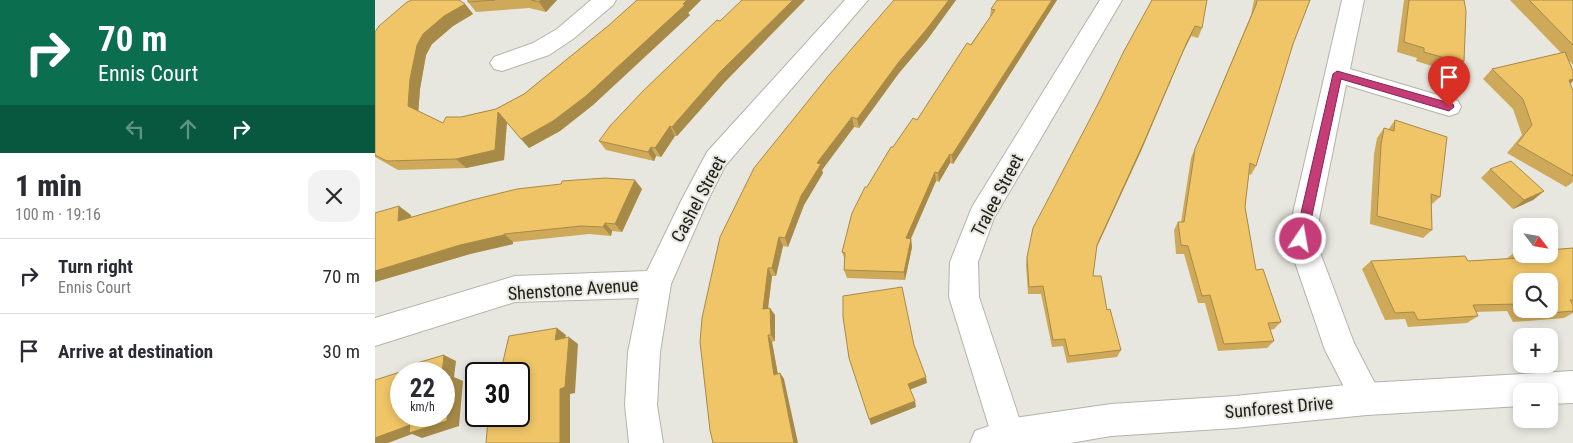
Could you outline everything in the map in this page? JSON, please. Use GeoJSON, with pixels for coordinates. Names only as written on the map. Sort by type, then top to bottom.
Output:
{"type":"FeatureCollection","features":[{"type":"Feature","properties":{"kind":"street"},"geometry":{"type":"LineString","coordinates":[[502,63],[541,49],[565,34],[605,0]]}},
{"type":"Feature","properties":{"kind":"street","name":"Cashel Street"},"geometry":{"type":"LineString","coordinates":[[645,443],[641,406],[644,352],[656,284],[715,159],[857,0]]}},
{"type":"Feature","properties":{"kind":"street","name":"Tralee Street"},"geometry":{"type":"LineString","coordinates":[[998,439],[964,296],[964,262],[982,215],[1111,0]]}},
{"type":"Feature","properties":{"kind":"street"},"geometry":{"type":"LineString","coordinates":[[1353,0],[1301,239],[1341,350],[1367,399]]}},
{"type":"Feature","properties":{"kind":"street"},"geometry":{"type":"LineString","coordinates":[[1337,74],[1449,107]]}},
{"type":"Feature","properties":{"kind":"street","name":"Shenstone Avenue"},"geometry":{"type":"LineString","coordinates":[[375,332],[515,289],[656,284]]}},
{"type":"Feature","properties":{"kind":"street","name":"Sunforest Drive"},"geometry":{"type":"LineString","coordinates":[[998,439],[1111,420],[1235,412],[1367,399],[1573,387]]}},
{"type":"Feature","properties":{"kind":"building"},"geometry":{"type":"Polygon","coordinates":[[[412,0],[459,0],[465,4],[444,16],[423,34],[417,45],[410,79],[408,106],[443,123],[446,117],[461,117],[496,109],[524,94],[637,0],[687,0],[683,4],[685,5],[586,96],[553,121],[521,139],[498,112],[495,150],[456,159],[387,161],[375,155],[375,32],[379,26],[407,2],[412,0]]]}},
{"type":"Feature","properties":{"kind":"building"},"geometry":{"type":"Polygon","coordinates":[[[468,0],[495,0],[468,2],[468,0]]]}},
{"type":"Feature","properties":{"kind":"building"},"geometry":{"type":"Polygon","coordinates":[[[742,0],[793,0],[719,73],[672,127],[670,126],[655,148],[651,147],[648,152],[599,141],[610,126],[643,91],[717,20],[720,21],[742,0]]]}},
{"type":"Feature","properties":{"kind":"building"},"geometry":{"type":"Polygon","coordinates":[[[894,0],[949,0],[898,63],[857,119],[852,117],[817,163],[821,164],[801,196],[785,238],[779,237],[772,268],[768,268],[763,309],[770,308],[771,335],[768,335],[774,375],[780,373],[794,443],[713,443],[700,342],[702,318],[720,237],[754,168],[829,75],[894,0]]]}},
{"type":"Feature","properties":{"kind":"building"},"geometry":{"type":"Polygon","coordinates":[[[997,0],[1052,0],[952,155],[950,154],[938,173],[935,172],[906,238],[911,239],[904,272],[844,270],[845,253],[842,252],[852,213],[865,187],[867,187],[891,147],[893,147],[913,118],[917,120],[967,43],[971,45],[995,10],[991,9],[997,0]]]}},
{"type":"Feature","properties":{"kind":"building"},"geometry":{"type":"Polygon","coordinates":[[[1152,0],[1207,0],[1202,28],[1195,26],[1187,42],[1097,245],[1093,276],[1101,276],[1107,310],[1110,309],[1121,350],[1069,356],[1065,339],[1053,340],[1043,286],[1029,287],[1027,257],[1033,228],[1152,0]]]}},
{"type":"Feature","properties":{"kind":"building"},"geometry":{"type":"Polygon","coordinates":[[[1257,0],[1310,0],[1293,44],[1256,166],[1250,163],[1245,207],[1256,270],[1263,269],[1281,322],[1268,323],[1274,341],[1224,344],[1210,295],[1202,296],[1188,246],[1181,245],[1178,222],[1184,222],[1195,149],[1257,0]]]}},
{"type":"Feature","properties":{"kind":"building"},"geometry":{"type":"Polygon","coordinates":[[[1409,0],[1464,0],[1466,11],[1464,61],[1459,60],[1459,62],[1424,52],[1424,48],[1404,42],[1409,0]]]}},
{"type":"Feature","properties":{"kind":"building"},"geometry":{"type":"Polygon","coordinates":[[[1529,0],[1573,0],[1573,45],[1529,0]]]}},
{"type":"Feature","properties":{"kind":"building"},"geometry":{"type":"Polygon","coordinates":[[[1565,52],[1573,71],[1573,79],[1569,80],[1573,91],[1573,176],[1517,144],[1532,125],[1523,99],[1492,69],[1565,52]]]}},
{"type":"Feature","properties":{"kind":"building"},"geometry":{"type":"Polygon","coordinates":[[[1395,120],[1447,137],[1440,197],[1431,194],[1432,230],[1377,216],[1381,145],[1384,128],[1394,131],[1395,120]]]}},
{"type":"Feature","properties":{"kind":"building"},"geometry":{"type":"Polygon","coordinates":[[[1511,161],[1544,191],[1524,200],[1490,169],[1511,161]]]}},
{"type":"Feature","properties":{"kind":"building"},"geometry":{"type":"Polygon","coordinates":[[[605,178],[635,180],[615,224],[605,223],[603,227],[581,226],[504,234],[460,245],[375,271],[375,213],[399,206],[398,221],[517,189],[561,184],[562,181],[605,178]]]}},
{"type":"Feature","properties":{"kind":"building"},"geometry":{"type":"Polygon","coordinates":[[[1573,248],[1573,300],[1570,300],[1573,305],[1573,311],[1558,312],[1558,273],[1513,273],[1513,304],[1473,305],[1478,316],[1418,320],[1414,312],[1395,313],[1371,261],[1465,256],[1468,261],[1513,258],[1513,263],[1558,263],[1558,249],[1573,248]]]}},
{"type":"Feature","properties":{"kind":"building"},"geometry":{"type":"Polygon","coordinates":[[[902,287],[914,345],[926,377],[908,384],[915,401],[869,419],[849,358],[843,317],[843,296],[902,287]]]}},
{"type":"Feature","properties":{"kind":"building"},"geometry":{"type":"Polygon","coordinates":[[[557,328],[555,340],[569,337],[565,387],[560,389],[560,443],[486,443],[487,427],[530,427],[530,362],[503,362],[509,336],[557,328]]]}},
{"type":"Feature","properties":{"kind":"building"},"geometry":{"type":"Polygon","coordinates":[[[444,355],[443,362],[420,362],[444,355]]]}},
{"type":"Feature","properties":{"kind":"building"},"geometry":{"type":"Polygon","coordinates":[[[390,375],[390,427],[405,427],[375,438],[375,380],[390,375]]]}},
{"type":"Feature","properties":{"kind":"building"},"geometry":{"type":"Polygon","coordinates":[[[410,427],[428,427],[409,433],[410,427]]]}},
{"type":"Feature","properties":{"kind":"route"},"geometry":{"type":"LineString","coordinates":[[1301,239],[1337,74],[1449,107]]}}]}
